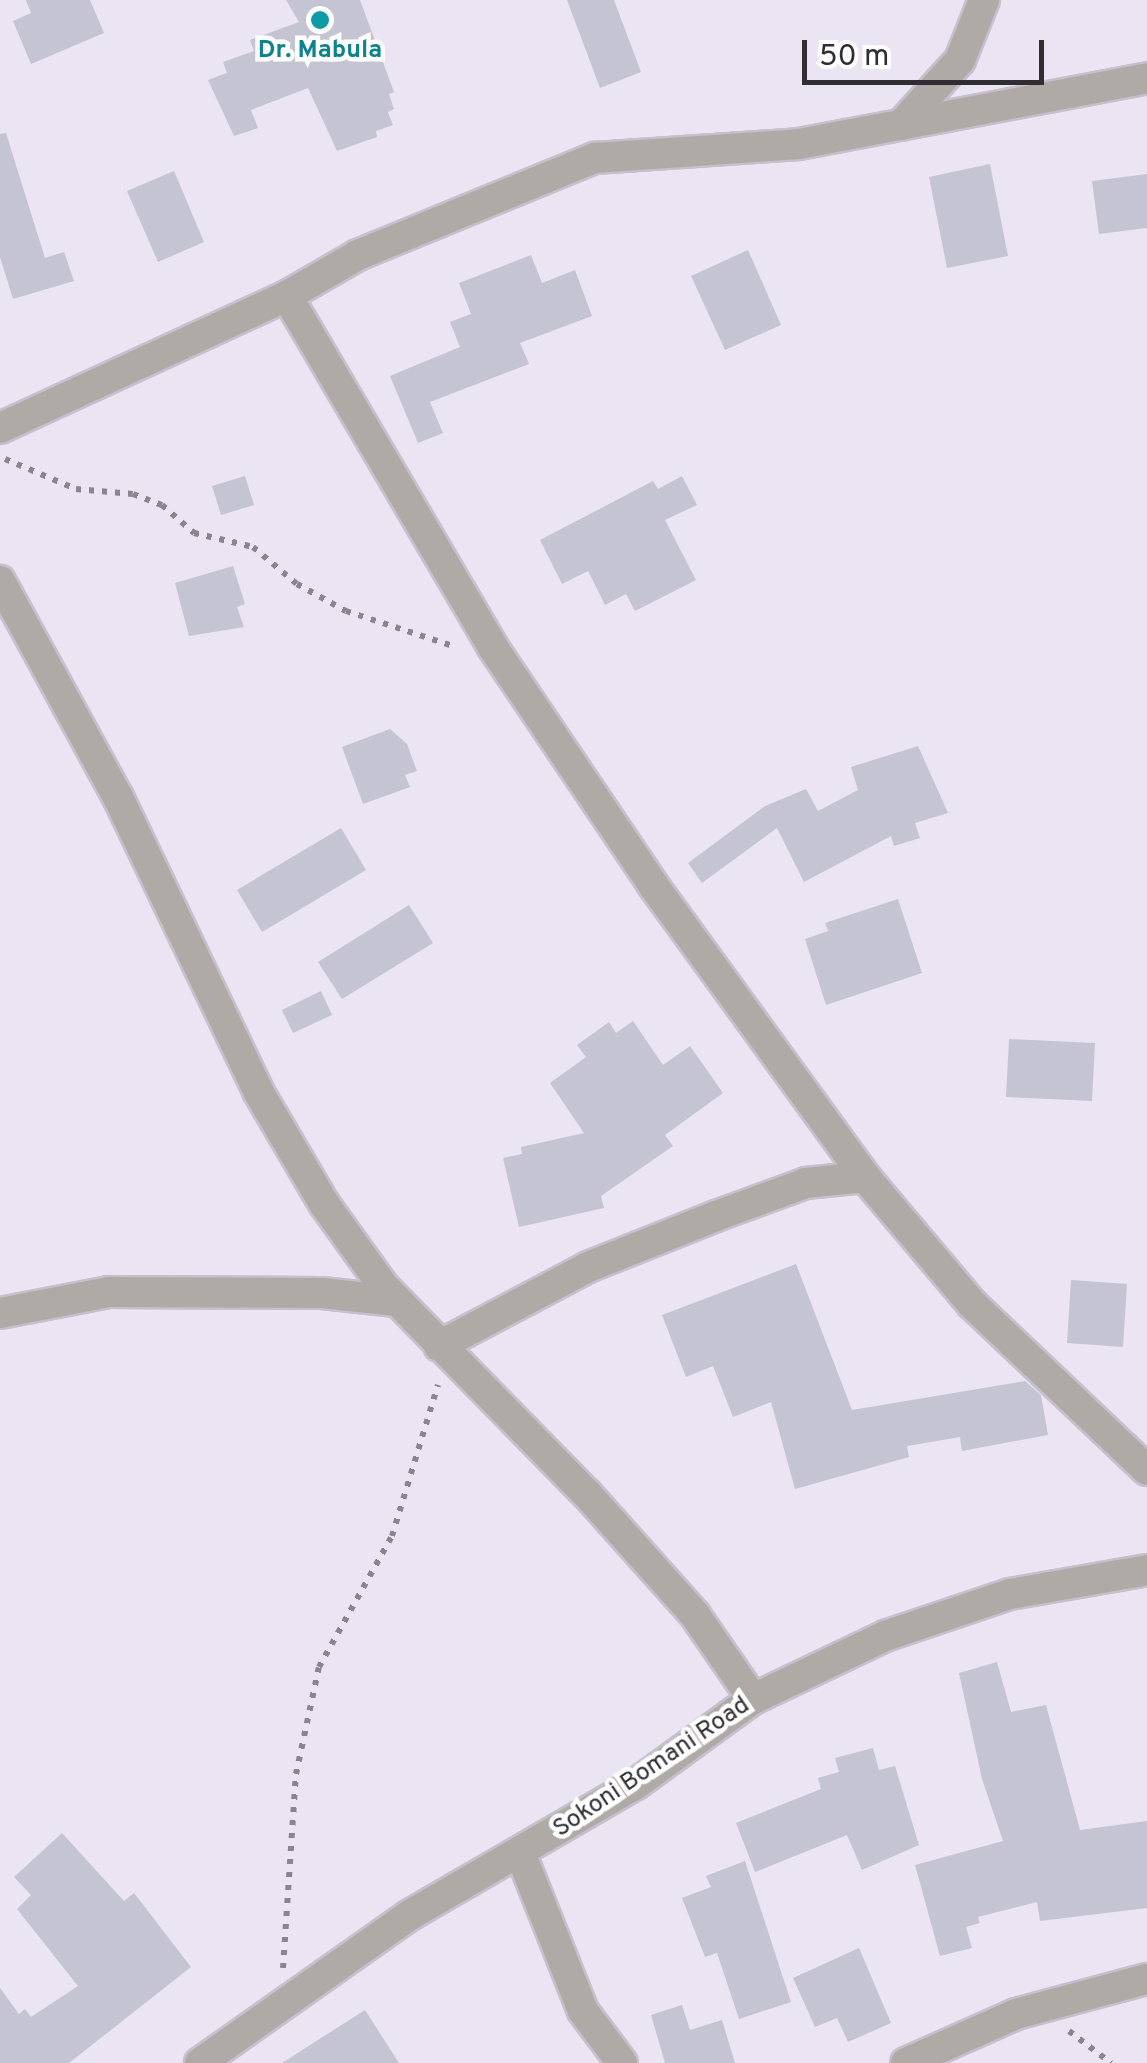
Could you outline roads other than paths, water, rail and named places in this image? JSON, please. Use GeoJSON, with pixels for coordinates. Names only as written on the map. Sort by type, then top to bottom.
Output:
{"type":"FeatureCollection","features":[{"type":"Feature","properties":{"kind":"street"},"geometry":{"type":"LineString","coordinates":[[901,125],[960,60],[984,0]]}},
{"type":"Feature","properties":{"kind":"street"},"geometry":{"type":"LineString","coordinates":[[0,428],[287,296],[358,255],[595,158],[799,144],[1147,78]]}},
{"type":"Feature","properties":{"kind":"street"},"geometry":{"type":"LineString","coordinates":[[287,296],[502,662],[865,1177],[972,1304],[1147,1470]]}},
{"type":"Feature","properties":{"kind":"street"},"geometry":{"type":"LineString","coordinates":[[0,581],[118,797],[258,1090],[324,1205],[396,1301],[587,1494],[695,1615],[754,1699]]}},
{"type":"Feature","properties":{"kind":"street"},"geometry":{"type":"LineString","coordinates":[[806,1184],[832,1131]]}},
{"type":"Feature","properties":{"kind":"street"},"geometry":{"type":"LineString","coordinates":[[445,1352],[588,1267],[806,1184],[865,1177]]}},
{"type":"Feature","properties":{"kind":"street"},"geometry":{"type":"LineString","coordinates":[[0,1313],[109,1292],[322,1293],[396,1301]]}},
{"type":"Feature","properties":{"kind":"street","name":"Sokoni Bomani Road"},"geometry":{"type":"LineString","coordinates":[[200,2063],[410,1915],[521,1855],[754,1699],[886,1636],[1010,1594],[1147,1570]]}},
{"type":"Feature","properties":{"kind":"street"},"geometry":{"type":"LineString","coordinates":[[521,1855],[583,2011],[622,2063]]}},
{"type":"Feature","properties":{"kind":"street"},"geometry":{"type":"LineString","coordinates":[[906,2063],[982,2025],[1147,1979]]}},
{"type":"Feature","properties":{"kind":"place","name":"Dr. Mabula"},"geometry":{"type":"Point","coordinates":[320,20]}}]}
